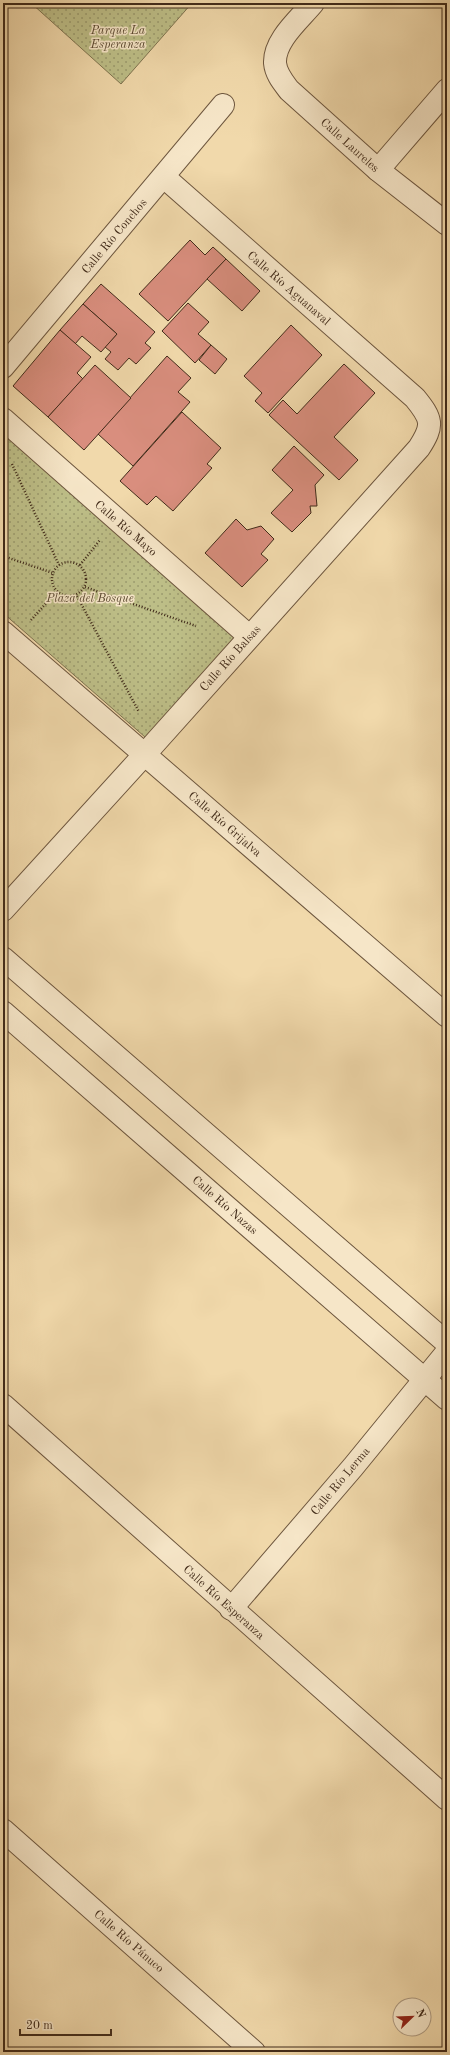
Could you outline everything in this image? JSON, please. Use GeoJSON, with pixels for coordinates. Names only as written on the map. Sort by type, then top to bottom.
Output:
{"type":"FeatureCollection","features":[{"type":"Feature","properties":{"kind":"street","name":"Calle Laureles"},"geometry":{"type":"LineString","coordinates":[[313,3],[283,38],[277,51],[275,63],[279,76],[290,90],[378,170],[447,224]]}},
{"type":"Feature","properties":{"kind":"street"},"geometry":{"type":"LineString","coordinates":[[378,170],[447,90]]}},
{"type":"Feature","properties":{"kind":"street","name":"Calle Río Conchos"},"geometry":{"type":"LineString","coordinates":[[3,367],[223,105]]}},
{"type":"Feature","properties":{"kind":"street","name":"Calle Río Aguanaval"},"geometry":{"type":"LineString","coordinates":[[164,177],[415,398]]}},
{"type":"Feature","properties":{"kind":"street","name":"Calle Río Balsas"},"geometry":{"type":"LineString","coordinates":[[3,910],[419,448],[428,435],[430,423],[426,412],[415,398]]}},
{"type":"Feature","properties":{"kind":"street","name":"Calle Río Mayo"},"geometry":{"type":"LineString","coordinates":[[3,419],[249,636]]}},
{"type":"Feature","properties":{"kind":"street","name":"Calle Río Grijalva"},"geometry":{"type":"LineString","coordinates":[[3,632],[447,1016]]}},
{"type":"Feature","properties":{"kind":"street"},"geometry":{"type":"LineString","coordinates":[[3,958],[447,1343]]}},
{"type":"Feature","properties":{"kind":"street","name":"Calle Río Nazas"},"geometry":{"type":"LineString","coordinates":[[3,1012],[447,1399]]}},
{"type":"Feature","properties":{"kind":"street","name":"Calle Río Lerma"},"geometry":{"type":"LineString","coordinates":[[231,1609],[447,1352]]}},
{"type":"Feature","properties":{"kind":"street","name":"Calle Río Esperanza"},"geometry":{"type":"LineString","coordinates":[[3,1405],[231,1609],[447,1798]]}},
{"type":"Feature","properties":{"kind":"street","name":"Calle Río Pánuco"},"geometry":{"type":"LineString","coordinates":[[3,1830],[254,2052]]}},
{"type":"Feature","properties":{"kind":"path"},"geometry":{"type":"LineString","coordinates":[[10,458],[59,565]]}},
{"type":"Feature","properties":{"kind":"path"},"geometry":{"type":"LineString","coordinates":[[80,565],[102,537]]}},
{"type":"Feature","properties":{"kind":"path"},"geometry":{"type":"LineString","coordinates":[[3,556],[53,573]]}},
{"type":"Feature","properties":{"kind":"path"},"geometry":{"type":"LineString","coordinates":[[69,561],[80,565],[86,574],[85,587],[76,596],[67,596],[57,591],[53,583],[53,573],[59,565],[69,561]]}},
{"type":"Feature","properties":{"kind":"path"},"geometry":{"type":"LineString","coordinates":[[85,587],[197,627]]}},
{"type":"Feature","properties":{"kind":"path"},"geometry":{"type":"LineString","coordinates":[[27,624],[57,591]]}},
{"type":"Feature","properties":{"kind":"path"},"geometry":{"type":"LineString","coordinates":[[76,596],[140,714]]}},
{"type":"Feature","properties":{"kind":"green space","name":"Parque La Esperanza"},"geometry":{"type":"Polygon","coordinates":[[[31,3],[192,3],[121,84],[31,3]]]}},
{"type":"Feature","properties":{"kind":"green space","name":"Plaza del Bosque"},"geometry":{"type":"Polygon","coordinates":[[[3,429],[242,643],[153,744],[3,613],[3,429]]]}},
{"type":"Feature","properties":{"kind":"building"},"geometry":{"type":"Polygon","coordinates":[[[190,240],[205,255],[213,247],[226,259],[168,321],[139,294],[190,240]]]}},
{"type":"Feature","properties":{"kind":"building"},"geometry":{"type":"Polygon","coordinates":[[[226,259],[260,291],[242,311],[207,279],[226,259]]]}},
{"type":"Feature","properties":{"kind":"building"},"geometry":{"type":"Polygon","coordinates":[[[101,284],[155,332],[145,343],[151,348],[136,364],[129,358],[118,370],[105,359],[111,352],[105,347],[117,334],[83,304],[101,284]]]}},
{"type":"Feature","properties":{"kind":"building"},"geometry":{"type":"Polygon","coordinates":[[[188,303],[209,322],[198,334],[211,345],[195,363],[162,331],[188,303]]]}},
{"type":"Feature","properties":{"kind":"building"},"geometry":{"type":"Polygon","coordinates":[[[83,304],[117,334],[101,352],[82,336],[75,344],[60,330],[83,304]]]}},
{"type":"Feature","properties":{"kind":"building"},"geometry":{"type":"Polygon","coordinates":[[[291,325],[322,355],[268,413],[255,401],[262,393],[244,376],[291,325]]]}},
{"type":"Feature","properties":{"kind":"building"},"geometry":{"type":"Polygon","coordinates":[[[60,330],[91,357],[77,373],[83,379],[48,417],[13,386],[60,330]]]}},
{"type":"Feature","properties":{"kind":"building"},"geometry":{"type":"Polygon","coordinates":[[[211,345],[227,359],[215,374],[199,360],[211,345]]]}},
{"type":"Feature","properties":{"kind":"building"},"geometry":{"type":"Polygon","coordinates":[[[167,356],[191,378],[178,392],[190,402],[133,466],[98,434],[167,356]]]}},
{"type":"Feature","properties":{"kind":"building"},"geometry":{"type":"Polygon","coordinates":[[[344,364],[375,393],[334,437],[358,460],[339,480],[269,415],[283,400],[297,414],[344,364]]]}},
{"type":"Feature","properties":{"kind":"building"},"geometry":{"type":"Polygon","coordinates":[[[95,365],[131,398],[84,450],[48,417],[95,365]]]}},
{"type":"Feature","properties":{"kind":"building"},"geometry":{"type":"Polygon","coordinates":[[[182,412],[221,448],[207,464],[212,468],[173,511],[156,496],[147,505],[120,481],[182,412]]]}},
{"type":"Feature","properties":{"kind":"building"},"geometry":{"type":"Polygon","coordinates":[[[294,446],[324,475],[315,485],[317,506],[310,506],[311,513],[292,532],[271,513],[293,490],[272,470],[294,446]]]}},
{"type":"Feature","properties":{"kind":"building"},"geometry":{"type":"Polygon","coordinates":[[[236,519],[247,530],[261,526],[274,539],[261,554],[268,560],[242,587],[205,553],[236,519]]]}}]}
